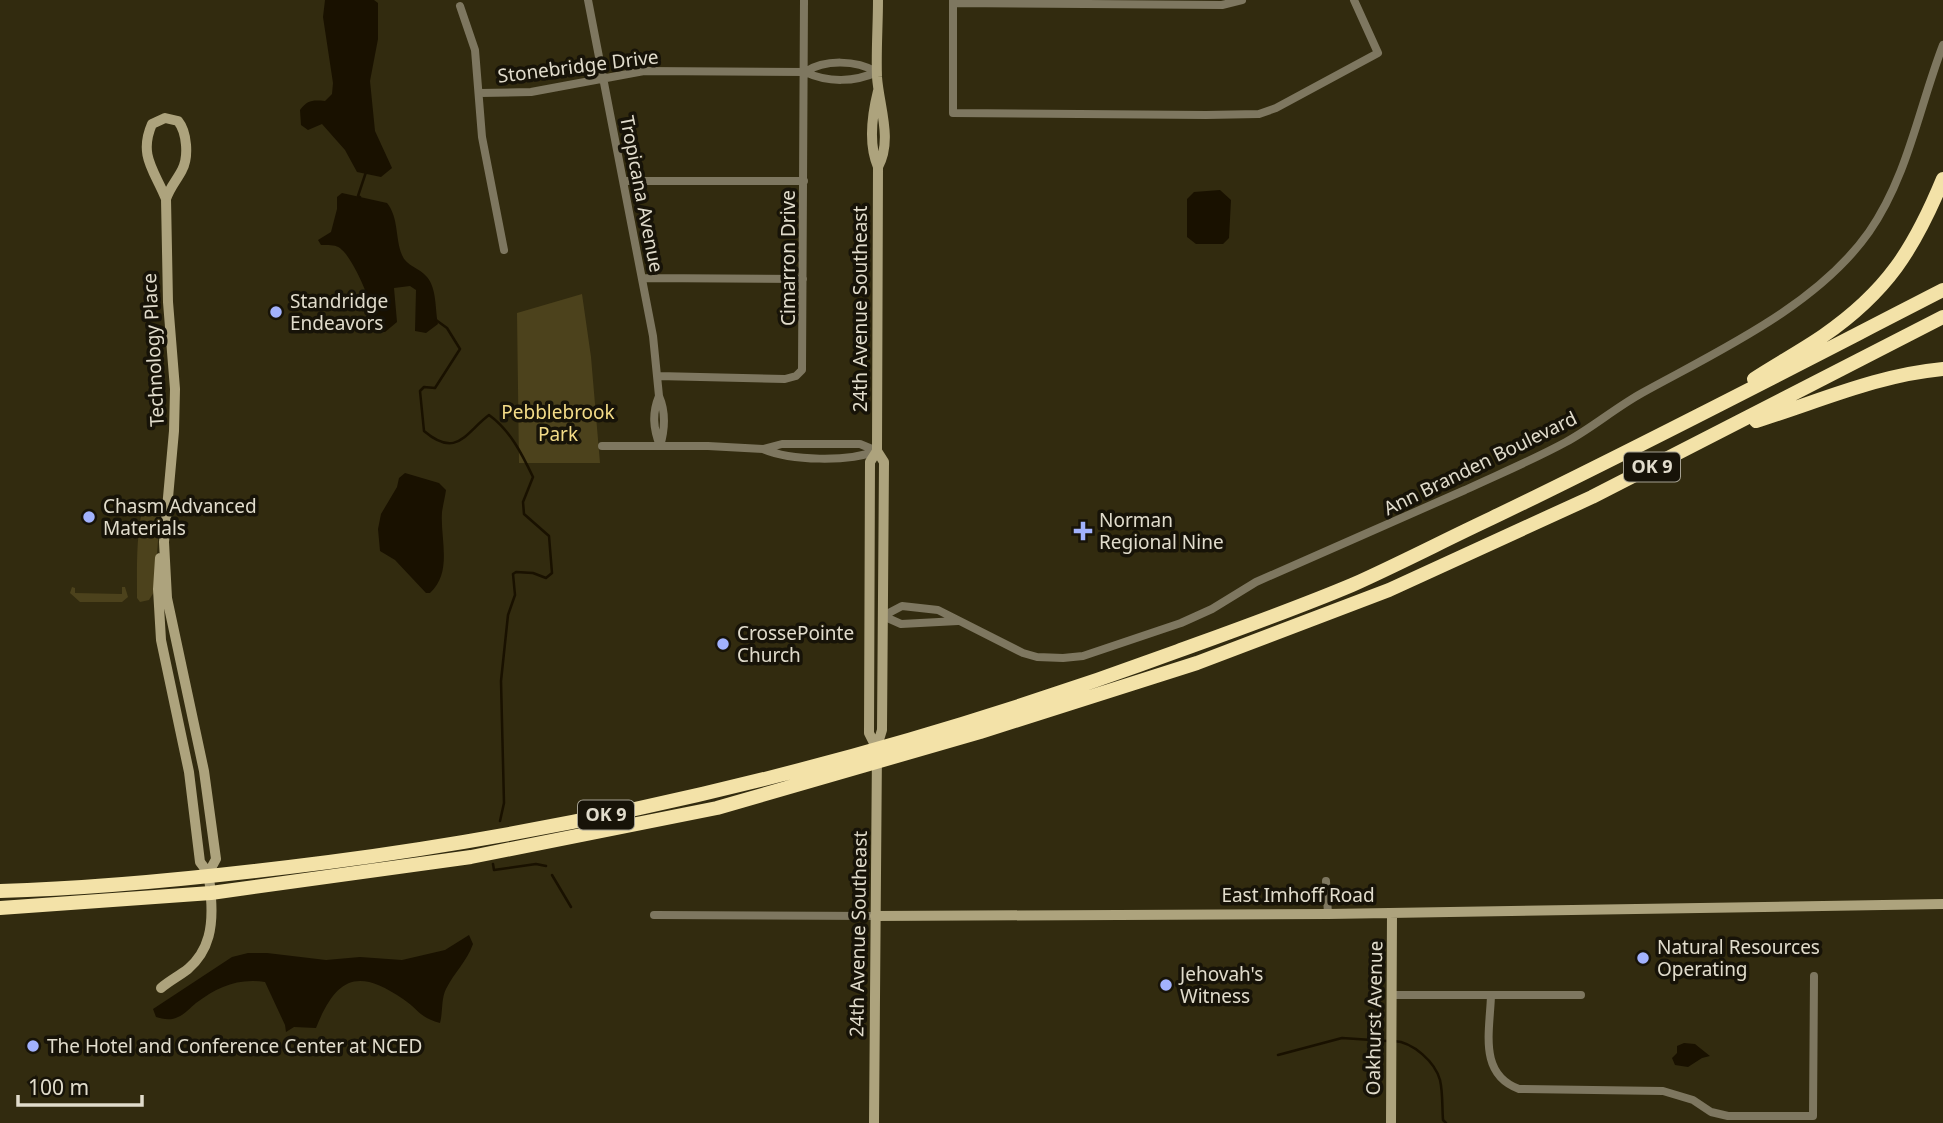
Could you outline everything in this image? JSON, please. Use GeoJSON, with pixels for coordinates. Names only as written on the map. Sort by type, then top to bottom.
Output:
{"type":"FeatureCollection","features":[{"type":"Feature","properties":{"kind":"highway"},"geometry":{"type":"LineString","coordinates":[[1704,414],[1784,359],[1821,338],[1868,300],[1899,266],[1913,245],[1943,178]]}},
{"type":"Feature","properties":{"kind":"highway","name":"OK 9"},"geometry":{"type":"LineString","coordinates":[[0,908],[211,893],[485,855],[716,808],[1124,671],[1353,584],[1704,414],[1943,290]]}},
{"type":"Feature","properties":{"kind":"highway","name":"OK 9"},"geometry":{"type":"LineString","coordinates":[[0,891],[71,889],[396,853],[474,840],[648,806],[796,772],[1198,663],[1355,605],[1562,511],[1943,317]]}},
{"type":"Feature","properties":{"kind":"highway"},"geometry":{"type":"LineString","coordinates":[[1717,433],[1855,387],[1943,369]]}},
{"type":"Feature","properties":{"kind":"street","name":"Tropicana Avenue"},"geometry":{"type":"LineString","coordinates":[[589,0],[642,278],[659,376],[659,396],[664,407],[664,433],[660,446]]}},
{"type":"Feature","properties":{"kind":"street","name":"Cimarron Drive"},"geometry":{"type":"LineString","coordinates":[[659,376],[785,379],[800,373],[804,364],[804,0]]}},
{"type":"Feature","properties":{"kind":"street","name":"24th Avenue Southeast"},"geometry":{"type":"LineString","coordinates":[[877,752],[869,733],[869,707],[870,462],[877,451],[877,167],[872,153],[874,106],[878,91],[878,0]]}},
{"type":"Feature","properties":{"kind":"street"},"geometry":{"type":"LineString","coordinates":[[1242,0],[1222,5],[953,2],[953,113],[1206,116],[1259,114],[1276,108],[1378,53],[1354,0]]}},
{"type":"Feature","properties":{"kind":"street"},"geometry":{"type":"LineString","coordinates":[[460,6],[475,50],[483,146],[504,250]]}},
{"type":"Feature","properties":{"kind":"street","name":"Ann Branden Boulevard"},"geometry":{"type":"LineString","coordinates":[[883,616],[902,606],[937,610],[1023,653],[1037,657],[1083,656],[1188,620],[1212,609],[1256,582],[1567,442],[1641,394],[1756,330],[1814,288],[1843,263],[1871,229],[1896,179],[1918,123],[1943,45]]}},
{"type":"Feature","properties":{"kind":"street","name":"Stonebridge Drive"},"geometry":{"type":"LineString","coordinates":[[805,72],[818,64],[863,64],[877,72]]}},
{"type":"Feature","properties":{"kind":"street","name":"Stonebridge Drive"},"geometry":{"type":"LineString","coordinates":[[480,93],[531,93],[604,78],[662,70],[805,72],[819,79],[861,79],[877,72]]}},
{"type":"Feature","properties":{"kind":"street","name":"Technology Place"},"geometry":{"type":"LineString","coordinates":[[161,988],[190,967],[205,948],[213,918],[209,874],[216,859],[204,771],[169,615],[164,542],[175,401],[168,302],[166,199],[185,162],[186,139],[178,121],[165,118],[152,124],[147,144],[148,163],[166,199]]}},
{"type":"Feature","properties":{"kind":"street"},"geometry":{"type":"LineString","coordinates":[[624,181],[804,181]]}},
{"type":"Feature","properties":{"kind":"street"},"geometry":{"type":"LineString","coordinates":[[642,278],[803,279]]}},
{"type":"Feature","properties":{"kind":"street"},"geometry":{"type":"LineString","coordinates":[[602,446],[763,449],[782,444],[860,444],[877,451]]}},
{"type":"Feature","properties":{"kind":"street"},"geometry":{"type":"LineString","coordinates":[[763,449],[779,456],[795,457],[860,457],[877,451]]}},
{"type":"Feature","properties":{"kind":"street","name":"24th Avenue Southeast"},"geometry":{"type":"LineString","coordinates":[[874,1123],[877,752],[882,730],[884,461],[877,451]]}},
{"type":"Feature","properties":{"kind":"street","name":"Ann Branden Boulevard"},"geometry":{"type":"LineString","coordinates":[[883,616],[901,624],[958,621]]}},
{"type":"Feature","properties":{"kind":"street"},"geometry":{"type":"LineString","coordinates":[[1326,881],[1328,914]]}},
{"type":"Feature","properties":{"kind":"street","name":"East Imhoff Road"},"geometry":{"type":"LineString","coordinates":[[654,915],[1328,914],[1943,904]]}},
{"type":"Feature","properties":{"kind":"street","name":"Oakhurst Avenue"},"geometry":{"type":"LineString","coordinates":[[1391,1123],[1392,913]]}},
{"type":"Feature","properties":{"kind":"street"},"geometry":{"type":"LineString","coordinates":[[1491,995],[1490,1058],[1499,1079],[1508,1085],[1519,1089],[1663,1091],[1693,1100],[1711,1112],[1728,1116],[1813,1116],[1814,976]]}},
{"type":"Feature","properties":{"kind":"street"},"geometry":{"type":"LineString","coordinates":[[1392,995],[1581,995]]}},
{"type":"Feature","properties":{"kind":"green space","name":"Pebblebrook Park"},"geometry":{"type":"Polygon","coordinates":[[[582,294],[591,357],[600,463],[519,463],[517,313],[582,294]]]}},
{"type":"Feature","properties":{"kind":"green space"},"geometry":{"type":"Polygon","coordinates":[[[148,507],[156,508],[160,515],[154,592],[149,600],[140,602],[137,598],[137,554],[142,511],[148,507]]]}},
{"type":"Feature","properties":{"kind":"green space"},"geometry":{"type":"Polygon","coordinates":[[[72,587],[75,588],[75,593],[122,594],[122,587],[125,587],[128,597],[122,602],[80,602],[70,593],[72,587]]]}},
{"type":"Feature","properties":{"kind":"shaded area"},"geometry":{"type":"Polygon","coordinates":[[[325,0],[374,0],[378,3],[378,39],[370,81],[375,131],[392,168],[381,177],[357,172],[345,150],[322,124],[308,130],[301,125],[300,110],[305,104],[325,101],[332,94],[333,83],[323,17],[325,0]]]}},
{"type":"Feature","properties":{"kind":"shaded area"},"geometry":{"type":"Polygon","coordinates":[[[1220,190],[1231,200],[1229,238],[1223,244],[1196,244],[1187,237],[1187,199],[1194,192],[1220,190]]]}},
{"type":"Feature","properties":{"kind":"shaded area"},"geometry":{"type":"Polygon","coordinates":[[[342,193],[387,203],[391,209],[404,259],[424,274],[433,287],[438,324],[426,333],[415,331],[416,290],[410,286],[394,288],[397,322],[385,332],[372,332],[369,299],[354,267],[340,248],[321,245],[318,240],[331,232],[337,197],[342,193]]]}},
{"type":"Feature","properties":{"kind":"shaded area"},"geometry":{"type":"Polygon","coordinates":[[[405,473],[439,483],[446,490],[442,512],[443,565],[437,585],[430,593],[426,593],[395,560],[380,551],[378,529],[381,514],[397,487],[399,478],[405,473]]]}},
{"type":"Feature","properties":{"kind":"shaded area"},"geometry":{"type":"Polygon","coordinates":[[[469,935],[473,944],[446,989],[440,1023],[423,1016],[387,989],[361,981],[340,988],[316,1028],[294,1027],[286,1032],[265,982],[246,981],[228,985],[212,992],[183,1015],[172,1019],[156,1017],[153,1009],[232,957],[248,953],[326,960],[360,957],[402,960],[445,950],[469,935]]]}},
{"type":"Feature","properties":{"kind":"shaded area"},"geometry":{"type":"Polygon","coordinates":[[[1684,1043],[1695,1044],[1710,1056],[1688,1067],[1675,1065],[1672,1058],[1677,1053],[1677,1046],[1684,1043]]]}},
{"type":"Feature","properties":{"kind":"waterway"},"geometry":{"type":"LineString","coordinates":[[360,197],[358,196],[366,172]]}},
{"type":"Feature","properties":{"kind":"waterway"},"geometry":{"type":"LineString","coordinates":[[436,320],[447,328],[460,349],[435,388],[424,387],[420,391],[424,431],[435,439],[453,443],[467,435],[489,415],[515,443],[533,477],[523,502],[524,514],[549,536],[552,573],[546,578],[533,573],[513,574],[515,595],[508,615],[501,681],[504,803],[500,821]]}},
{"type":"Feature","properties":{"kind":"waterway"},"geometry":{"type":"LineString","coordinates":[[493,864],[494,870],[536,864],[546,866]]}},
{"type":"Feature","properties":{"kind":"waterway"},"geometry":{"type":"LineString","coordinates":[[552,875],[571,907]]}},
{"type":"Feature","properties":{"kind":"waterway"},"geometry":{"type":"LineString","coordinates":[[1278,1055],[1342,1038],[1387,1041]]}},
{"type":"Feature","properties":{"kind":"waterway"},"geometry":{"type":"LineString","coordinates":[[1394,1041],[1416,1049],[1433,1066],[1440,1080],[1443,1120],[1446,1123]]}},
{"type":"Feature","properties":{"kind":"place","name":"Standridge Endeavors"},"geometry":{"type":"Point","coordinates":[276,312]}},
{"type":"Feature","properties":{"kind":"place","name":"Chasm Advanced Materials"},"geometry":{"type":"Point","coordinates":[89,517]}},
{"type":"Feature","properties":{"kind":"place","name":"Norman Regional Nine"},"geometry":{"type":"Point","coordinates":[1083,531]}},
{"type":"Feature","properties":{"kind":"place","name":"CrossePointe Church"},"geometry":{"type":"Point","coordinates":[723,644]}},
{"type":"Feature","properties":{"kind":"place","name":"Natural Resources Operating"},"geometry":{"type":"Point","coordinates":[1643,958]}},
{"type":"Feature","properties":{"kind":"place","name":"Jehovah's Witness"},"geometry":{"type":"Point","coordinates":[1166,985]}},
{"type":"Feature","properties":{"kind":"place","name":"The Hotel and Conference Center at NCED"},"geometry":{"type":"Point","coordinates":[33,1046]}}]}
